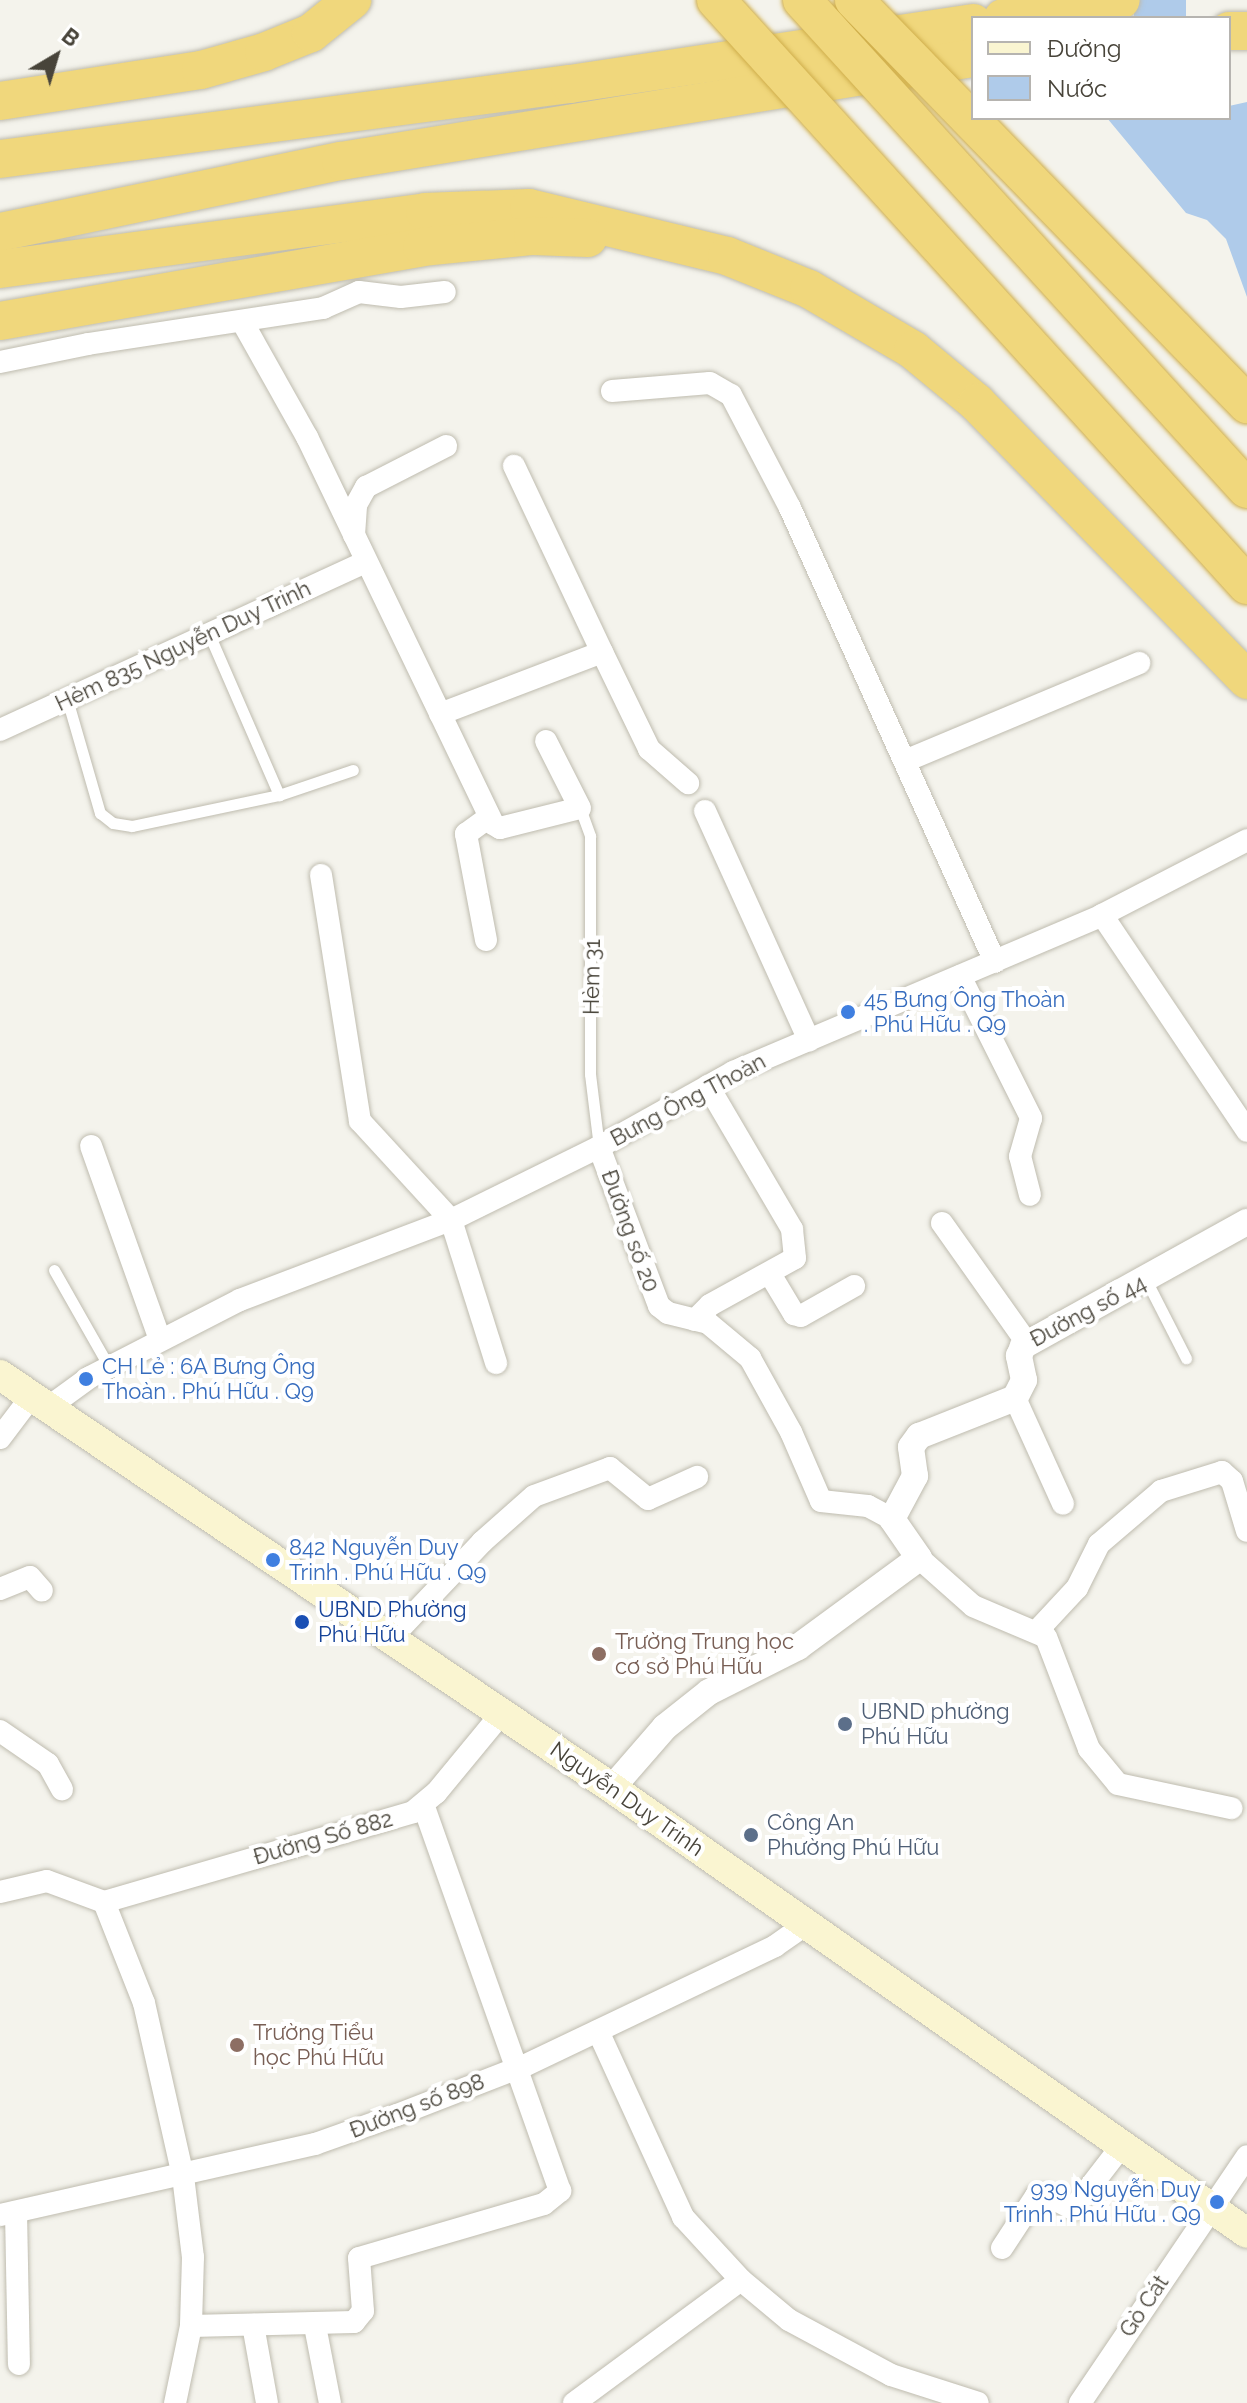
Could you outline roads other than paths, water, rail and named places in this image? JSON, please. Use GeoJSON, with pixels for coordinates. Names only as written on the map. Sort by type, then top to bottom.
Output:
{"type":"FeatureCollection","features":[{"type":"Feature","properties":{"kind":"highway"},"geometry":{"type":"LineString","coordinates":[[0,101],[201,70],[311,33],[352,0]]}},
{"type":"Feature","properties":{"kind":"highway"},"geometry":{"type":"LineString","coordinates":[[716,0],[1247,585]]}},
{"type":"Feature","properties":{"kind":"highway"},"geometry":{"type":"LineString","coordinates":[[802,0],[1247,489]]}},
{"type":"Feature","properties":{"kind":"highway"},"geometry":{"type":"LineString","coordinates":[[854,0],[1247,404]]}},
{"type":"Feature","properties":{"kind":"highway"},"geometry":{"type":"LineString","coordinates":[[1016,16],[1121,0]]}},
{"type":"Feature","properties":{"kind":"highway"},"geometry":{"type":"LineString","coordinates":[[0,159],[289,122],[971,23]]}},
{"type":"Feature","properties":{"kind":"highway"},"geometry":{"type":"LineString","coordinates":[[0,232],[341,161],[971,58]]}},
{"type":"Feature","properties":{"kind":"highway"},"geometry":{"type":"LineString","coordinates":[[0,269],[425,212],[529,208],[583,217],[623,232],[727,256],[809,289],[913,350],[977,403],[1247,680]]}},
{"type":"Feature","properties":{"kind":"highway"},"geometry":{"type":"LineString","coordinates":[[0,321],[422,247],[623,232]]}},
{"type":"Feature","properties":{"kind":"main road","name":"Nguyễn Duy Trinh"},"geometry":{"type":"LineString","coordinates":[[0,1375],[612,1788],[1209,2210],[1247,2233]]}},
{"type":"Feature","properties":{"kind":"street"},"geometry":{"type":"LineString","coordinates":[[0,362],[88,344],[243,323],[323,308],[359,292],[401,297],[445,292]]}},
{"type":"Feature","properties":{"kind":"street"},"geometry":{"type":"LineString","coordinates":[[243,323],[354,536],[487,819],[500,828],[580,808],[546,741]]}},
{"type":"Feature","properties":{"kind":"street"},"geometry":{"type":"LineString","coordinates":[[612,391],[710,383],[731,395],[790,508],[995,962]]}},
{"type":"Feature","properties":{"kind":"street"},"geometry":{"type":"LineString","coordinates":[[354,536],[356,505],[366,487],[446,446]]}},
{"type":"Feature","properties":{"kind":"street"},"geometry":{"type":"LineString","coordinates":[[514,466],[649,749],[688,783]]}},
{"type":"Feature","properties":{"kind":"street","name":"Hẻm 835 Nguyễn Duy Trinh"},"geometry":{"type":"LineString","coordinates":[[0,730],[365,562]]}},
{"type":"Feature","properties":{"kind":"street"},"geometry":{"type":"LineString","coordinates":[[440,714],[602,652]]}},
{"type":"Feature","properties":{"kind":"street"},"geometry":{"type":"LineString","coordinates":[[905,761],[1139,663]]}},
{"type":"Feature","properties":{"kind":"street"},"geometry":{"type":"LineString","coordinates":[[705,811],[809,1040]]}},
{"type":"Feature","properties":{"kind":"street"},"geometry":{"type":"LineString","coordinates":[[486,940],[466,834],[487,819]]}},
{"type":"Feature","properties":{"kind":"street","name":"Bưng Ông Thoàn"},"geometry":{"type":"LineString","coordinates":[[0,1438],[38,1403],[240,1300],[451,1220],[599,1147],[708,1086],[1102,915],[1247,840]]}},
{"type":"Feature","properties":{"kind":"street"},"geometry":{"type":"LineString","coordinates":[[321,875],[360,1121],[451,1220],[496,1363]]}},
{"type":"Feature","properties":{"kind":"street"},"geometry":{"type":"LineString","coordinates":[[1102,915],[1247,1131]]}},
{"type":"Feature","properties":{"kind":"street"},"geometry":{"type":"LineString","coordinates":[[960,976],[1031,1118],[1020,1156],[1030,1195]]}},
{"type":"Feature","properties":{"kind":"street"},"geometry":{"type":"LineString","coordinates":[[695,1320],[710,1305],[795,1258],[792,1229],[708,1086]]}},
{"type":"Feature","properties":{"kind":"street"},"geometry":{"type":"LineString","coordinates":[[91,1146],[160,1340]]}},
{"type":"Feature","properties":{"kind":"street","name":"Đường số 20"},"geometry":{"type":"LineString","coordinates":[[599,1147],[653,1297],[668,1313],[718,1329],[750,1358],[791,1432],[821,1501],[868,1506],[892,1519]]}},
{"type":"Feature","properties":{"kind":"street","name":"Đường số 44"},"geometry":{"type":"LineString","coordinates":[[1015,1398],[1024,1380],[1019,1356],[1027,1343],[1247,1222]]}},
{"type":"Feature","properties":{"kind":"street"},"geometry":{"type":"LineString","coordinates":[[942,1223],[1027,1343]]}},
{"type":"Feature","properties":{"kind":"street"},"geometry":{"type":"LineString","coordinates":[[770,1274],[794,1314],[801,1316],[854,1286]]}},
{"type":"Feature","properties":{"kind":"street"},"geometry":{"type":"LineString","coordinates":[[1063,1504],[1015,1398],[919,1436],[911,1447],[915,1476],[892,1519],[919,1558],[973,1606],[1036,1632],[1053,1646],[1089,1749],[1118,1784],[1231,1808]]}},
{"type":"Feature","properties":{"kind":"street"},"geometry":{"type":"LineString","coordinates":[[392,1637],[482,1542],[534,1496],[610,1468],[648,1499],[697,1477]]}},
{"type":"Feature","properties":{"kind":"street"},"geometry":{"type":"LineString","coordinates":[[1036,1632],[1077,1588],[1099,1544],[1161,1491],[1217,1470],[1232,1481],[1246,1526]]}},
{"type":"Feature","properties":{"kind":"street"},"geometry":{"type":"LineString","coordinates":[[612,1788],[665,1727],[709,1692],[798,1647],[919,1558]]}},
{"type":"Feature","properties":{"kind":"street"},"geometry":{"type":"LineString","coordinates":[[0,1589],[30,1577],[42,1591]]}},
{"type":"Feature","properties":{"kind":"street"},"geometry":{"type":"LineString","coordinates":[[191,2326],[315,2326],[361,2318],[357,2268],[367,2253],[554,2200],[560,2191],[513,2070],[424,1807],[502,1713]]}},
{"type":"Feature","properties":{"kind":"street"},"geometry":{"type":"LineString","coordinates":[[0,1731],[48,1764],[62,1789]]}},
{"type":"Feature","properties":{"kind":"street","name":"Đường Số 882"},"geometry":{"type":"LineString","coordinates":[[104,1902],[424,1807]]}},
{"type":"Feature","properties":{"kind":"street"},"geometry":{"type":"LineString","coordinates":[[0,1892],[47,1881],[104,1902],[144,2003],[183,2176],[193,2257],[191,2326],[175,2403]]}},
{"type":"Feature","properties":{"kind":"street","name":"Đường số 898"},"geometry":{"type":"LineString","coordinates":[[8,2213],[315,2144],[513,2070],[775,1946],[807,1924]]}},
{"type":"Feature","properties":{"kind":"street"},"geometry":{"type":"LineString","coordinates":[[598,2031],[683,2217],[741,2280],[789,2320],[864,2361],[978,2403]]}},
{"type":"Feature","properties":{"kind":"street"},"geometry":{"type":"LineString","coordinates":[[1002,2248],[1036,2196],[1046,2195],[1073,2209],[1121,2147]]}},
{"type":"Feature","properties":{"kind":"street","name":"Gò Cát"},"geometry":{"type":"LineString","coordinates":[[1080,2403],[1247,2156]]}},
{"type":"Feature","properties":{"kind":"street"},"geometry":{"type":"LineString","coordinates":[[8,2213],[19,2364]]}},
{"type":"Feature","properties":{"kind":"street"},"geometry":{"type":"LineString","coordinates":[[574,2403],[741,2280]]}},
{"type":"Feature","properties":{"kind":"street"},"geometry":{"type":"LineString","coordinates":[[253,2325],[267,2403]]}},
{"type":"Feature","properties":{"kind":"street"},"geometry":{"type":"LineString","coordinates":[[315,2326],[330,2403]]}},
{"type":"Feature","properties":{"kind":"lane"},"geometry":{"type":"LineString","coordinates":[[209,634],[279,795]]}},
{"type":"Feature","properties":{"kind":"lane"},"geometry":{"type":"LineString","coordinates":[[67,699],[100,813],[113,823],[132,826],[279,795],[353,770]]}},
{"type":"Feature","properties":{"kind":"lane","name":"Hèm 31"},"geometry":{"type":"LineString","coordinates":[[580,808],[590,836],[590,1074],[599,1147]]}},
{"type":"Feature","properties":{"kind":"lane"},"geometry":{"type":"LineString","coordinates":[[54,1270],[109,1367]]}},
{"type":"Feature","properties":{"kind":"lane"},"geometry":{"type":"LineString","coordinates":[[1146,1280],[1186,1358]]}},
{"type":"Feature","properties":{"kind":"water"},"geometry":{"type":"Polygon","coordinates":[[[1134,0],[1186,0],[1186,16],[1134,16],[1134,0]]]}},
{"type":"Feature","properties":{"kind":"water"},"geometry":{"type":"Polygon","coordinates":[[[1247,102],[1247,297],[1226,239],[1207,220],[1186,213],[1109,120],[1231,120],[1231,106],[1247,102]]]}},
{"type":"Feature","properties":{"kind":"place","name":"45 Bưng Ông Thoàn . Phú Hữu . Q9"},"geometry":{"type":"Point","coordinates":[848,1012]}},
{"type":"Feature","properties":{"kind":"place","name":"CH Lẻ : 6A Bưng Ông Thoàn . Phú Hữu . Q9"},"geometry":{"type":"Point","coordinates":[86,1379]}},
{"type":"Feature","properties":{"kind":"place","name":"842 Nguyễn Duy Trinh . Phú Hữu . Q9"},"geometry":{"type":"Point","coordinates":[273,1560]}},
{"type":"Feature","properties":{"kind":"place","name":"UBND Phường Phú Hữu"},"geometry":{"type":"Point","coordinates":[302,1622]}},
{"type":"Feature","properties":{"kind":"place","name":"Trường Trung học cơ sở Phú Hữu"},"geometry":{"type":"Point","coordinates":[599,1654]}},
{"type":"Feature","properties":{"kind":"place","name":"UBND phường Phú Hữu"},"geometry":{"type":"Point","coordinates":[845,1724]}},
{"type":"Feature","properties":{"kind":"place","name":"Công An Phường Phú Hữu"},"geometry":{"type":"Point","coordinates":[751,1835]}},
{"type":"Feature","properties":{"kind":"place","name":"Trường Tiểu học Phú Hữu"},"geometry":{"type":"Point","coordinates":[237,2045]}},
{"type":"Feature","properties":{"kind":"place","name":"939 Nguyễn Duy Trinh . Phú Hữu . Q9"},"geometry":{"type":"Point","coordinates":[1217,2202]}}]}
